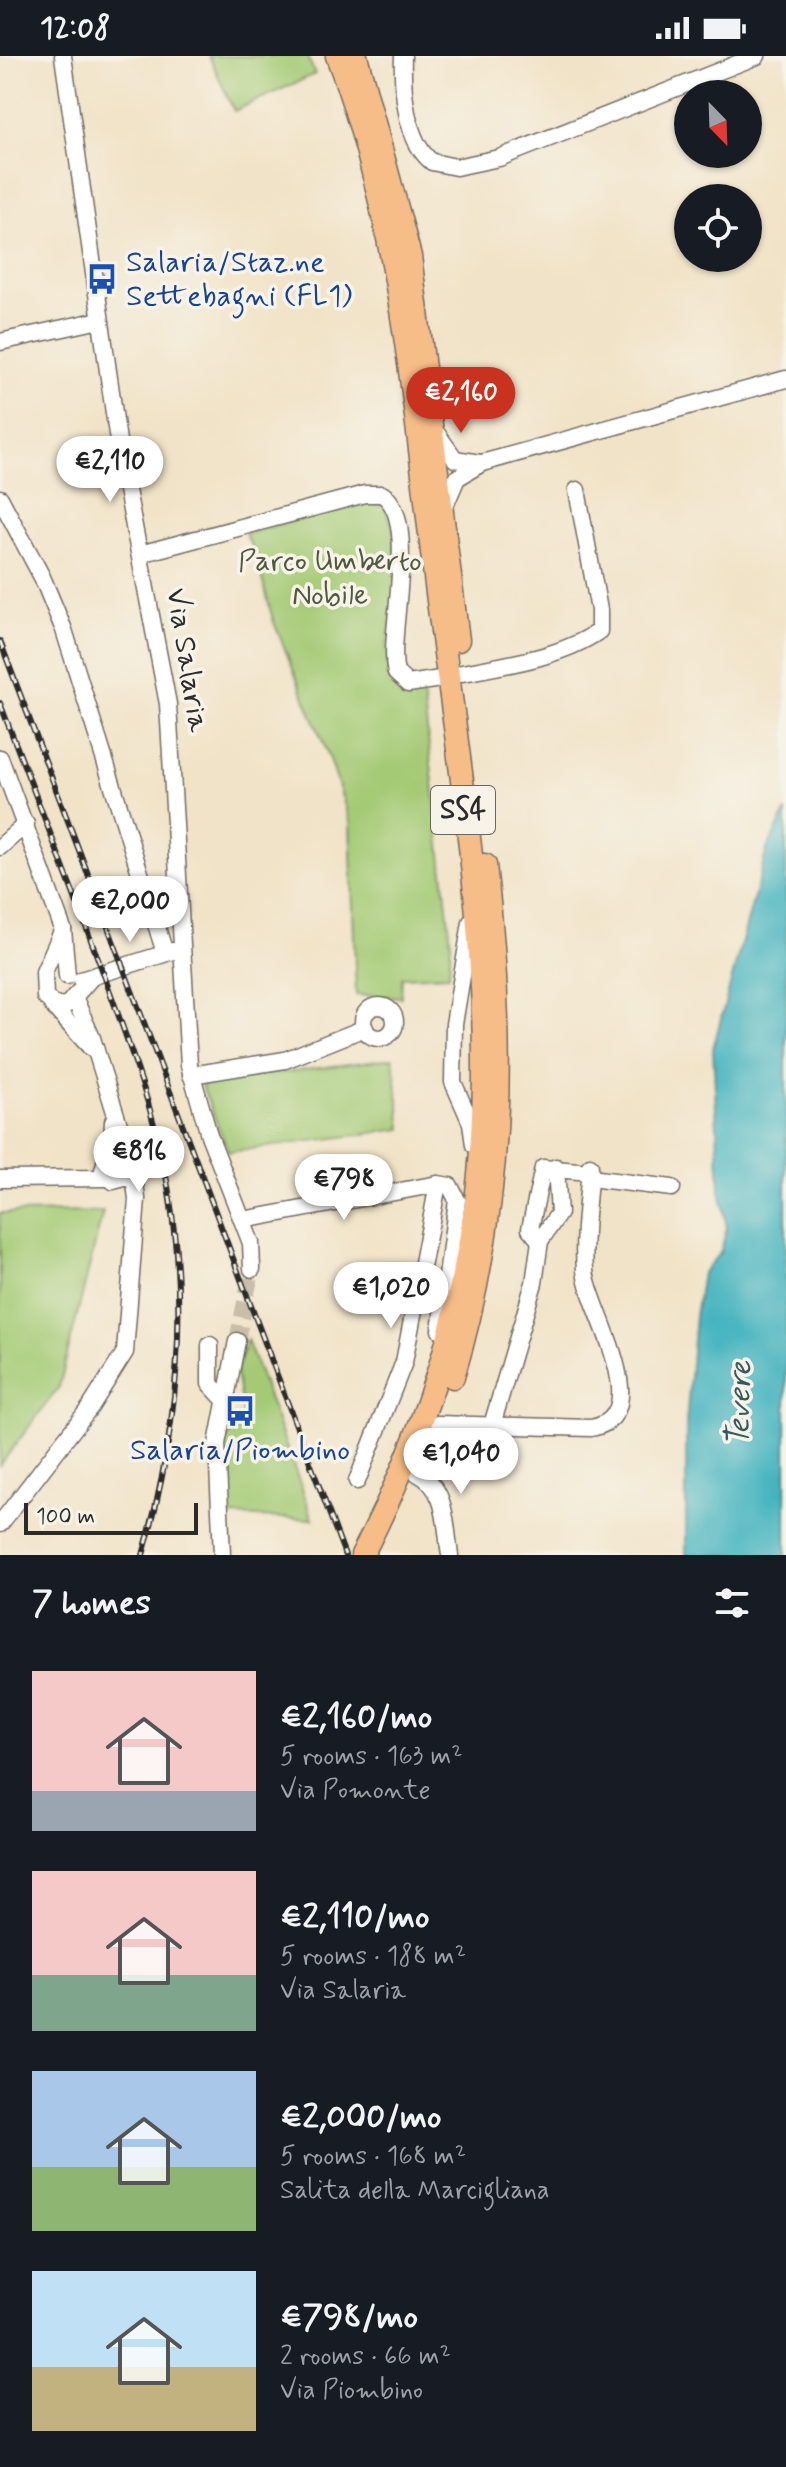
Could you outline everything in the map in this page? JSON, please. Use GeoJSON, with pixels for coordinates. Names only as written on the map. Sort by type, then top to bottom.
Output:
{"type":"FeatureCollection","features":[{"type":"Feature","properties":{"kind":"main road","name":"SS4"},"geometry":{"type":"LineString","coordinates":[[337,56],[369,154],[394,257],[495,950],[500,1106],[495,1175],[477,1287],[437,1424],[379,1555]]}},
{"type":"Feature","properties":{"kind":"main road","name":"SS4"},"geometry":{"type":"LineString","coordinates":[[356,56],[404,225],[432,426],[443,512],[485,1042],[478,1178],[471,1233],[444,1352],[405,1465],[362,1555]]}},
{"type":"Feature","properties":{"kind":"street","name":"Via Salaria"},"geometry":{"type":"LineString","coordinates":[[63,56],[119,448],[172,732],[174,951],[191,1075],[209,1135],[253,1250],[252,1269]]}},
{"type":"Feature","properties":{"kind":"street"},"geometry":{"type":"LineString","coordinates":[[403,56],[405,91],[416,142],[432,162],[456,167],[499,158],[757,56]]}},
{"type":"Feature","properties":{"kind":"street"},"geometry":{"type":"LineString","coordinates":[[0,342],[100,320]]}},
{"type":"Feature","properties":{"kind":"street"},"geometry":{"type":"LineString","coordinates":[[443,512],[454,482],[482,463],[786,379]]}},
{"type":"Feature","properties":{"kind":"street"},"geometry":{"type":"LineString","coordinates":[[432,426],[455,459],[482,463]]}},
{"type":"Feature","properties":{"kind":"street"},"geometry":{"type":"LineString","coordinates":[[140,554],[365,494],[382,494],[394,509],[398,533],[401,594],[394,648],[396,673],[408,684],[506,665],[585,641],[599,631],[599,610],[577,490]]}},
{"type":"Feature","properties":{"kind":"street"},"geometry":{"type":"LineString","coordinates":[[0,498],[42,577],[64,630],[174,951],[72,986],[63,1006],[52,1005]]}},
{"type":"Feature","properties":{"kind":"street"},"geometry":{"type":"LineString","coordinates":[[0,758],[63,929],[72,986],[132,1167],[128,1177],[118,1181],[70,1176],[0,1179]]}},
{"type":"Feature","properties":{"kind":"street"},"geometry":{"type":"LineString","coordinates":[[0,847],[26,824]]}},
{"type":"Feature","properties":{"kind":"street"},"geometry":{"type":"LineString","coordinates":[[474,902],[463,986],[454,1024],[453,1082],[469,1118],[478,1178]]}},
{"type":"Feature","properties":{"kind":"street"},"geometry":{"type":"LineString","coordinates":[[63,929],[44,972],[45,997],[94,1050]]}},
{"type":"Feature","properties":{"kind":"street"},"geometry":{"type":"LineString","coordinates":[[46,982],[58,975],[72,986]]}},
{"type":"Feature","properties":{"kind":"street"},"geometry":{"type":"LineString","coordinates":[[191,1075],[285,1060],[365,1028]]}},
{"type":"Feature","properties":{"kind":"street"},"geometry":{"type":"LineString","coordinates":[[108,1178],[103,1170],[113,1111]]}},
{"type":"Feature","properties":{"kind":"street"},"geometry":{"type":"LineString","coordinates":[[70,1176],[119,1152],[129,1157]]}},
{"type":"Feature","properties":{"kind":"street"},"geometry":{"type":"LineString","coordinates":[[492,1425],[534,1283],[540,1241],[559,1213],[556,1167]]}},
{"type":"Feature","properties":{"kind":"street"},"geometry":{"type":"LineString","coordinates":[[540,1241],[530,1229],[543,1168],[590,1172],[672,1188]]}},
{"type":"Feature","properties":{"kind":"street"},"geometry":{"type":"LineString","coordinates":[[437,1424],[591,1428],[605,1424],[618,1407],[620,1389],[612,1347],[584,1269],[590,1172]]}},
{"type":"Feature","properties":{"kind":"street"},"geometry":{"type":"LineString","coordinates":[[0,1524],[91,1406],[125,1352],[137,1199],[135,1183],[128,1177]]}},
{"type":"Feature","properties":{"kind":"street"},"geometry":{"type":"LineString","coordinates":[[243,1220],[438,1184],[452,1187],[457,1200],[440,1330],[444,1352]]}},
{"type":"Feature","properties":{"kind":"street"},"geometry":{"type":"LineString","coordinates":[[357,1481],[404,1362],[438,1184]]}},
{"type":"Feature","properties":{"kind":"street"},"geometry":{"type":"LineString","coordinates":[[222,1555],[217,1456],[223,1398],[237,1341]]}},
{"type":"Feature","properties":{"kind":"street"},"geometry":{"type":"LineString","coordinates":[[210,1345],[210,1384],[223,1398]]}},
{"type":"Feature","properties":{"kind":"street"},"geometry":{"type":"LineString","coordinates":[[417,1473],[433,1484],[441,1499],[450,1555]]}},
{"type":"Feature","properties":{"kind":"green space"},"geometry":{"type":"Polygon","coordinates":[[[209,56],[307,56],[315,74],[234,111],[209,56]]]}},
{"type":"Feature","properties":{"kind":"green space","name":"Parco Umberto Nobile"},"geometry":{"type":"Polygon","coordinates":[[[366,502],[385,506],[394,530],[396,593],[387,645],[392,683],[400,689],[422,685],[451,943],[449,975],[402,977],[401,997],[356,995],[350,822],[330,759],[273,620],[256,555],[245,534],[366,502]]]}},
{"type":"Feature","properties":{"kind":"green space"},"geometry":{"type":"Polygon","coordinates":[[[393,1058],[402,1129],[229,1152],[201,1084],[393,1058]]]}},
{"type":"Feature","properties":{"kind":"green space"},"geometry":{"type":"Polygon","coordinates":[[[103,1212],[59,1387],[0,1465],[0,1213],[103,1212]]]}},
{"type":"Feature","properties":{"kind":"green space"},"geometry":{"type":"Polygon","coordinates":[[[247,1340],[313,1519],[228,1516],[223,1444],[243,1415],[236,1372],[247,1340]]]}},
{"type":"Feature","properties":{"kind":"water","name":"Tevere"},"geometry":{"type":"Polygon","coordinates":[[[786,811],[786,1555],[686,1555],[686,1424],[695,1316],[702,1273],[720,1253],[727,1228],[720,1191],[713,1048],[767,849],[786,811]]]}},
{"type":"Feature","properties":{"kind":"tunnel"},"geometry":{"type":"LineString","coordinates":[[237,1341],[252,1269]]}},
{"type":"Feature","properties":{"kind":"railway"},"geometry":{"type":"LineString","coordinates":[[0,641],[345,1555]]}},
{"type":"Feature","properties":{"kind":"railway"},"geometry":{"type":"LineString","coordinates":[[0,703],[132,1055],[149,1106],[168,1186],[176,1256],[178,1343],[163,1471],[143,1555]]}},
{"type":"Feature","properties":{"kind":"place","name":"Salaria/Staz.ne Settebagni (FL1)"},"geometry":{"type":"Point","coordinates":[102,279]}},
{"type":"Feature","properties":{"kind":"place","name":"Salaria/Piombino"},"geometry":{"type":"Point","coordinates":[240,1411]}}]}
